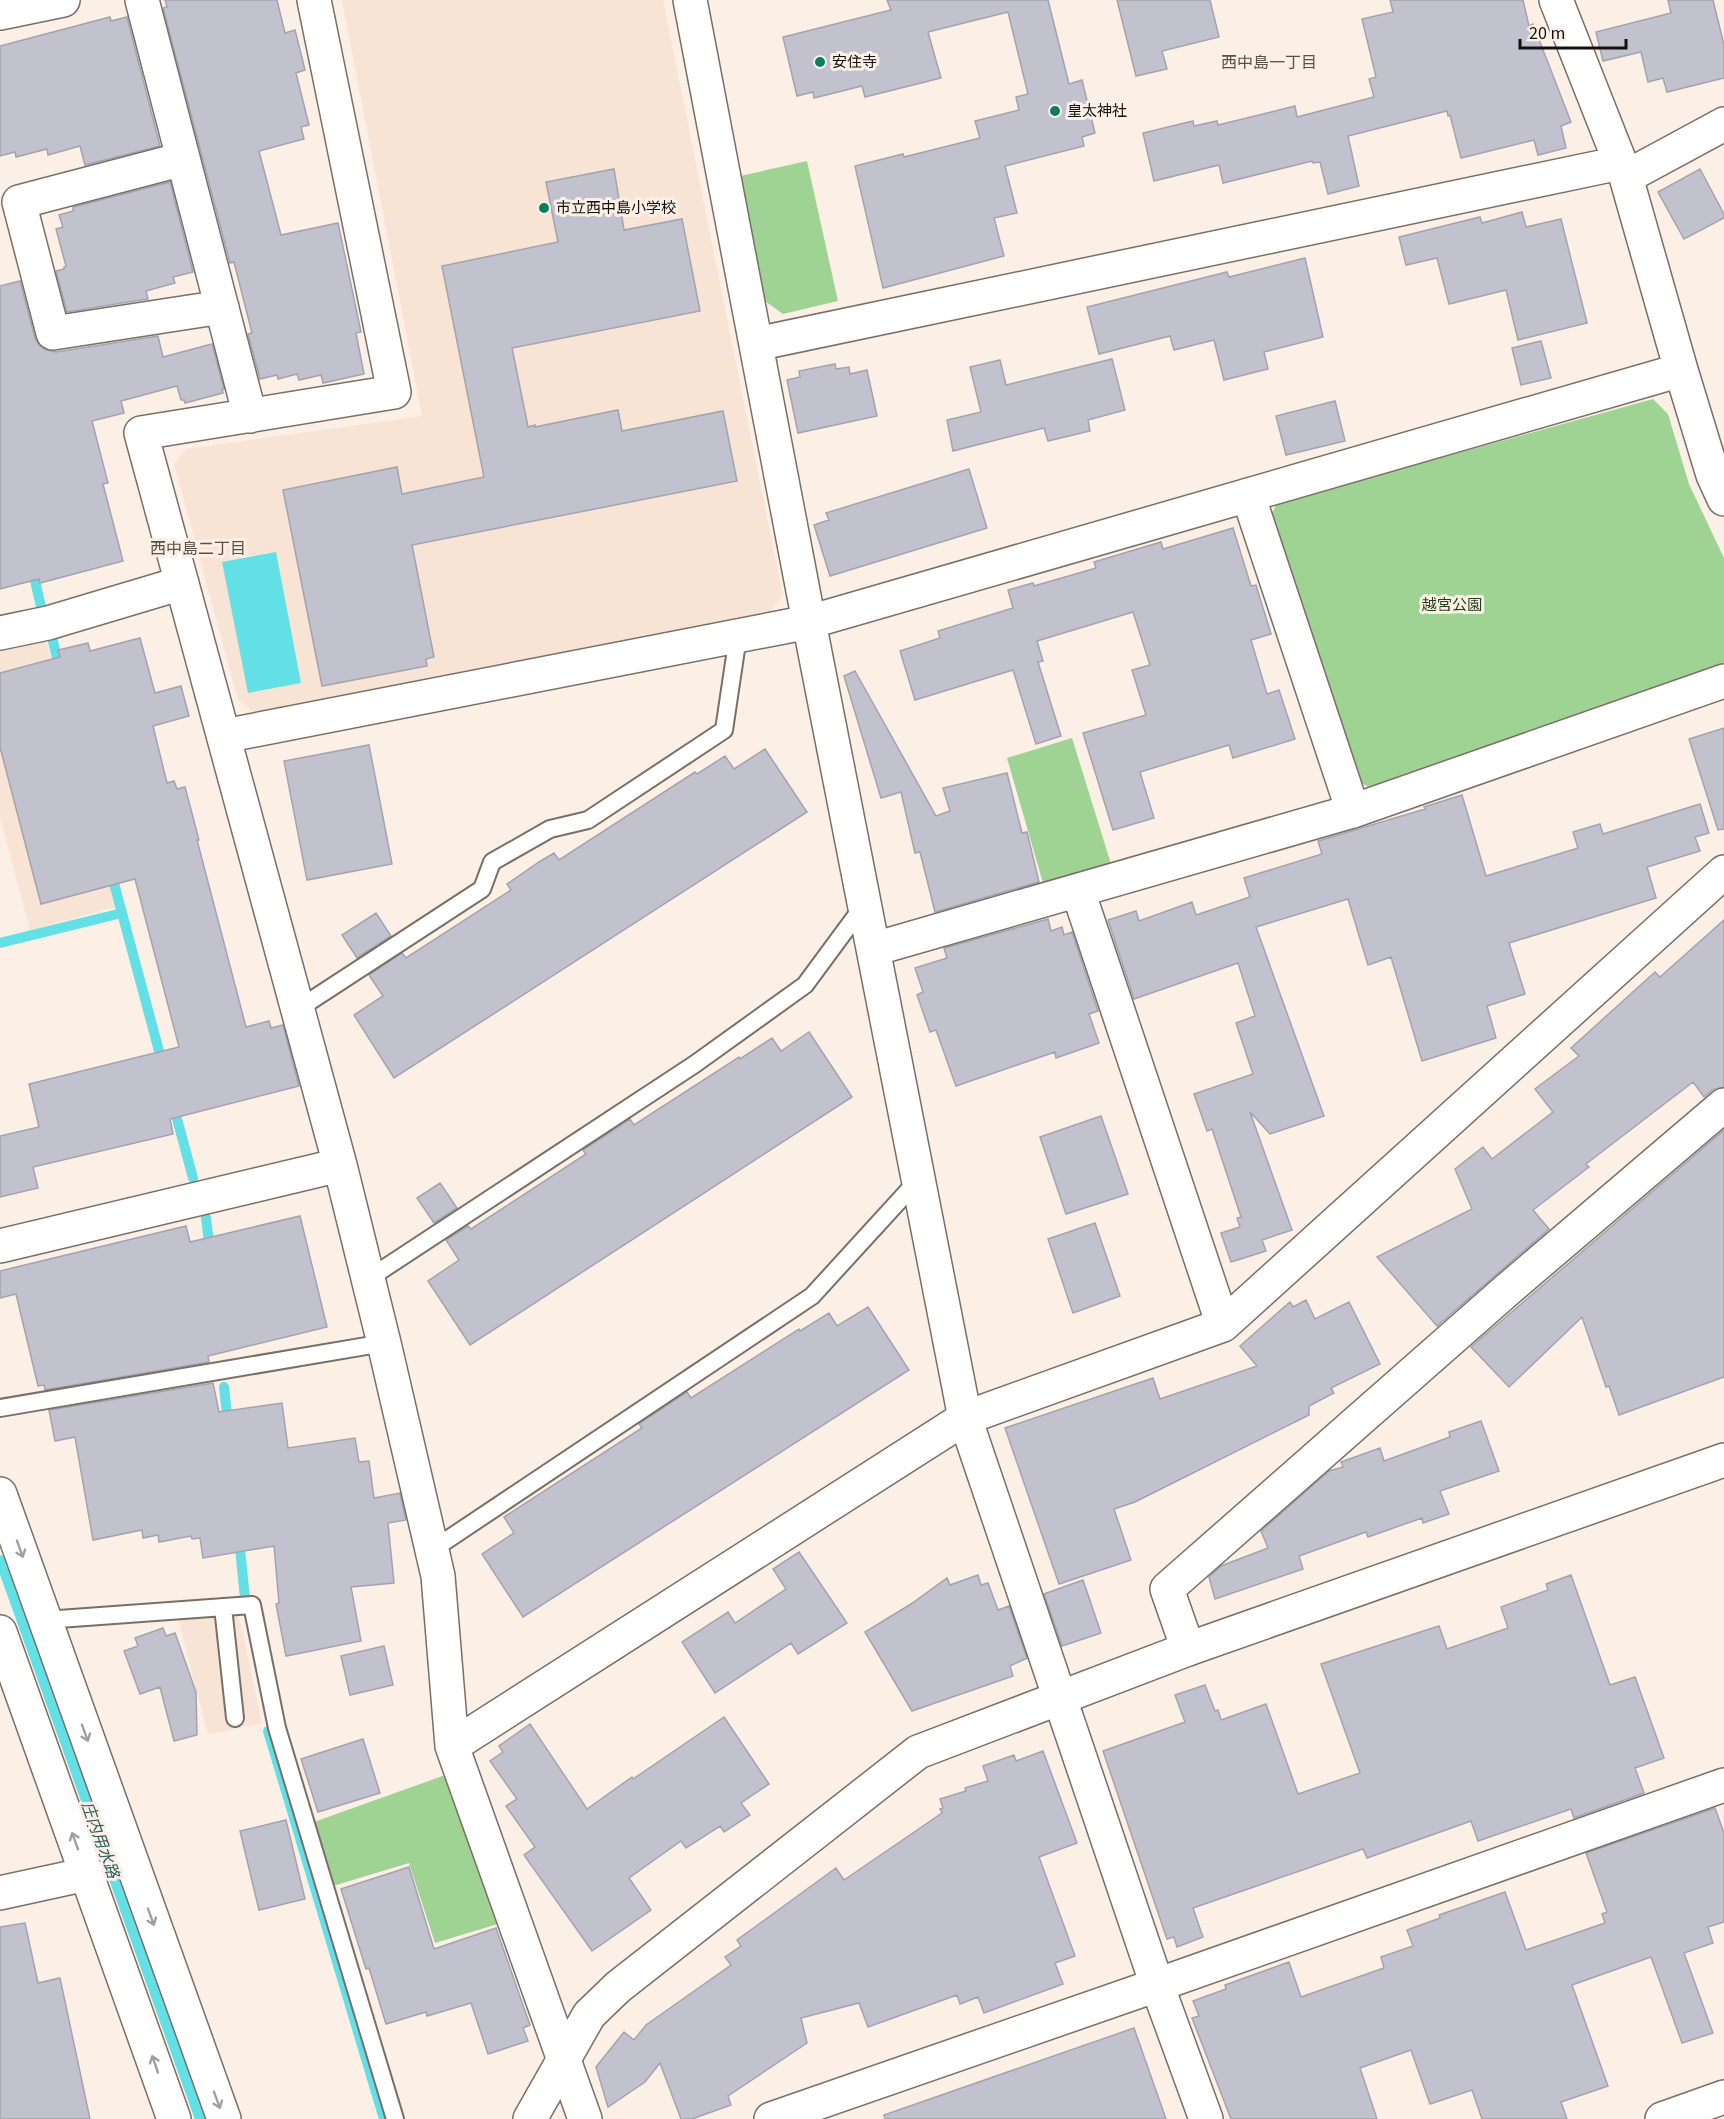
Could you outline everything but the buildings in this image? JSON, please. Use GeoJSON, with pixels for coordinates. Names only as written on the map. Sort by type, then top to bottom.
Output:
{"type":"FeatureCollection","features":[{"type":"Feature","properties":{"kind":"street"},"geometry":{"type":"LineString","coordinates":[[0,14],[63,0]]}},
{"type":"Feature","properties":{"kind":"street"},"geometry":{"type":"LineString","coordinates":[[142,0],[250,416]]}},
{"type":"Feature","properties":{"kind":"street"},"geometry":{"type":"LineString","coordinates":[[314,0],[394,392],[141,434],[340,1165],[384,1342],[438,1576],[452,1746],[585,2119]]}},
{"type":"Feature","properties":{"kind":"street"},"geometry":{"type":"LineString","coordinates":[[691,0],[809,622],[965,1418],[1157,1985],[1206,2119]]}},
{"type":"Feature","properties":{"kind":"street"},"geometry":{"type":"LineString","coordinates":[[1556,0],[1623,170],[1713,475],[1724,499]]}},
{"type":"Feature","properties":{"kind":"street"},"geometry":{"type":"LineString","coordinates":[[756,344],[1623,170],[1724,124]]}},
{"type":"Feature","properties":{"kind":"street"},"geometry":{"type":"LineString","coordinates":[[183,159],[19,202],[53,333],[222,307]]}},
{"type":"Feature","properties":{"kind":"street"},"geometry":{"type":"LineString","coordinates":[[224,736],[809,622],[1681,370]]}},
{"type":"Feature","properties":{"kind":"street"},"geometry":{"type":"LineString","coordinates":[[1248,495],[1353,811]]}},
{"type":"Feature","properties":{"kind":"street"},"geometry":{"type":"LineString","coordinates":[[0,633],[48,623],[182,583]]}},
{"type":"Feature","properties":{"kind":"street"},"geometry":{"type":"LineString","coordinates":[[874,949],[1353,811],[1724,681]]}},
{"type":"Feature","properties":{"kind":"street"},"geometry":{"type":"LineString","coordinates":[[452,1746],[965,1418],[1222,1325],[1724,872]]}},
{"type":"Feature","properties":{"kind":"street"},"geometry":{"type":"LineString","coordinates":[[1078,891],[1222,1325]]}},
{"type":"Feature","properties":{"kind":"street"},"geometry":{"type":"LineString","coordinates":[[1188,1649],[1167,1588],[1507,1290],[1724,1105]]}},
{"type":"Feature","properties":{"kind":"street"},"geometry":{"type":"LineString","coordinates":[[0,1246],[340,1165]]}},
{"type":"Feature","properties":{"kind":"street"},"geometry":{"type":"LineString","coordinates":[[530,2119],[589,2015],[618,1987],[918,1752],[1188,1649],[1724,1460]]}},
{"type":"Feature","properties":{"kind":"street"},"geometry":{"type":"LineString","coordinates":[[0,1494],[224,2119]]}},
{"type":"Feature","properties":{"kind":"street"},"geometry":{"type":"LineString","coordinates":[[0,1632],[174,2119]]}},
{"type":"Feature","properties":{"kind":"street"},"geometry":{"type":"LineString","coordinates":[[771,2119],[1724,1785]]}},
{"type":"Feature","properties":{"kind":"street"},"geometry":{"type":"LineString","coordinates":[[0,1893],[87,1874]]}},
{"type":"Feature","properties":{"kind":"street"},"geometry":{"type":"LineString","coordinates":[[1662,2119],[1724,2097]]}},
{"type":"Feature","properties":{"kind":"lane"},"geometry":{"type":"LineString","coordinates":[[298,1009],[482,890],[492,862],[550,829],[588,820],[724,730],[738,636]]}},
{"type":"Feature","properties":{"kind":"lane"},"geometry":{"type":"LineString","coordinates":[[368,1279],[695,1064],[805,985],[865,904]]}},
{"type":"Feature","properties":{"kind":"lane"},"geometry":{"type":"LineString","coordinates":[[432,1550],[812,1296],[918,1179]]}},
{"type":"Feature","properties":{"kind":"lane"},"geometry":{"type":"LineString","coordinates":[[0,1408],[384,1342]]}},
{"type":"Feature","properties":{"kind":"lane"},"geometry":{"type":"LineString","coordinates":[[45,1620],[252,1605],[277,1728],[395,2119]]}},
{"type":"Feature","properties":{"kind":"lane"},"geometry":{"type":"LineString","coordinates":[[223,1607],[235,1718]]}},
{"type":"Feature","properties":{"kind":"shaded area","name":"市立西中島小学校"},"geometry":{"type":"Polygon","coordinates":[[[342,0],[663,0],[783,596],[767,616],[259,716],[238,700],[174,464],[186,449],[422,416],[342,0]]]}},
{"type":"Feature","properties":{"kind":"shaded area"},"geometry":{"type":"Polygon","coordinates":[[[44,633],[116,907],[30,930],[0,818],[0,644],[44,633]]]}},
{"type":"Feature","properties":{"kind":"shaded area"},"geometry":{"type":"Polygon","coordinates":[[[235,1612],[241,1624],[262,1723],[208,1735],[177,1615],[235,1612]]]}},
{"type":"Feature","properties":{"kind":"green space"},"geometry":{"type":"Polygon","coordinates":[[[807,161],[838,301],[783,314],[765,301],[740,176],[807,161]]]}},
{"type":"Feature","properties":{"kind":"green space","name":"越宮公園"},"geometry":{"type":"Polygon","coordinates":[[[1653,399],[1668,414],[1689,484],[1724,558],[1724,663],[1368,787],[1353,777],[1267,523],[1277,503],[1653,399]]]}},
{"type":"Feature","properties":{"kind":"green space"},"geometry":{"type":"Polygon","coordinates":[[[1072,738],[1111,864],[1043,883],[1007,758],[1072,738]]]}},
{"type":"Feature","properties":{"kind":"green space"},"geometry":{"type":"Polygon","coordinates":[[[448,1774],[501,1923],[435,1943],[409,1863],[333,1886],[314,1822],[448,1774]]]}},
{"type":"Feature","properties":{"kind":"water"},"geometry":{"type":"Polygon","coordinates":[[[276,552],[301,683],[248,693],[222,562],[276,552]]]}},
{"type":"Feature","properties":{"kind":"waterway"},"geometry":{"type":"LineString","coordinates":[[32,568],[42,611]]}},
{"type":"Feature","properties":{"kind":"waterway"},"geometry":{"type":"LineString","coordinates":[[52,637],[60,671]]}},
{"type":"Feature","properties":{"kind":"waterway"},"geometry":{"type":"LineString","coordinates":[[111,872],[163,1066]]}},
{"type":"Feature","properties":{"kind":"waterway"},"geometry":{"type":"LineString","coordinates":[[0,943],[122,913]]}},
{"type":"Feature","properties":{"kind":"waterway"},"geometry":{"type":"LineString","coordinates":[[173,1104],[193,1178]]}},
{"type":"Feature","properties":{"kind":"waterway"},"geometry":{"type":"LineString","coordinates":[[206,1218],[210,1251]]}},
{"type":"Feature","properties":{"kind":"waterway"},"geometry":{"type":"LineString","coordinates":[[224,1387],[228,1425]]}},
{"type":"Feature","properties":{"kind":"waterway"},"geometry":{"type":"LineString","coordinates":[[239,1539],[245,1598]]}},
{"type":"Feature","properties":{"kind":"waterway","name":"庄内用水路"},"geometry":{"type":"LineString","coordinates":[[0,1560],[200,2119]]}},
{"type":"Feature","properties":{"kind":"waterway"},"geometry":{"type":"LineString","coordinates":[[268,1731],[384,2119]]}},
{"type":"Feature","properties":{"kind":"place","name":"安住寺"},"geometry":{"type":"Point","coordinates":[820,62]}},
{"type":"Feature","properties":{"kind":"place","name":"皇太神社"},"geometry":{"type":"Point","coordinates":[1055,111]}},
{"type":"Feature","properties":{"kind":"place","name":"市立西中島小学校"},"geometry":{"type":"Point","coordinates":[544,208]}},
{"type":"Feature","properties":{"kind":"district","name":"西中島一丁目"},"geometry":{"type":"Point","coordinates":[1269,63]}},
{"type":"Feature","properties":{"kind":"district","name":"西中島二丁目"},"geometry":{"type":"Point","coordinates":[198,549]}}]}
